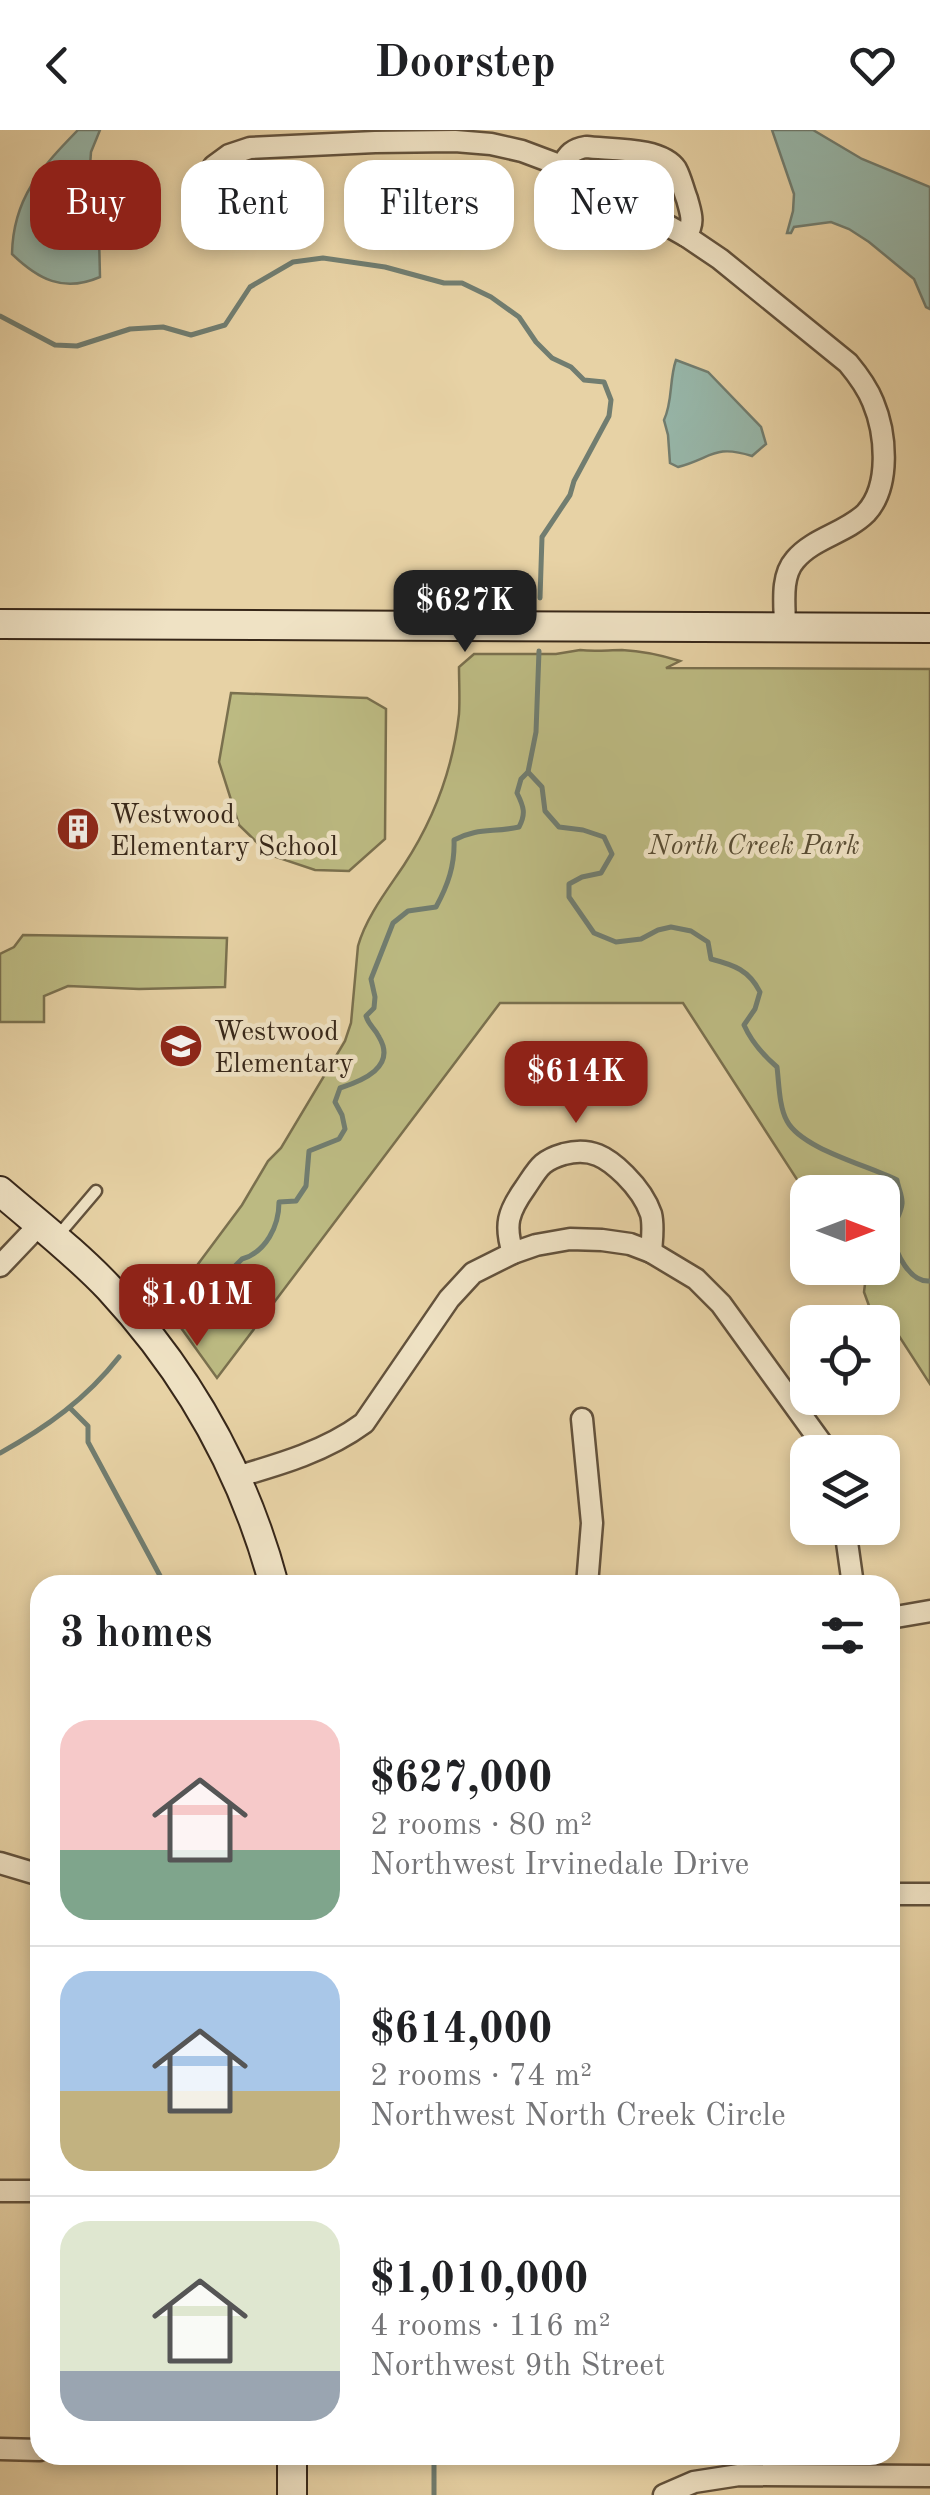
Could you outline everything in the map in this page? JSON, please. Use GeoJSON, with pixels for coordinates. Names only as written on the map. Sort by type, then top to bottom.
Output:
{"type":"FeatureCollection","features":[{"type":"Feature","properties":{"kind":"main road"},"geometry":{"type":"LineString","coordinates":[[0,624],[930,628]]}},
{"type":"Feature","properties":{"kind":"main road"},"geometry":{"type":"LineString","coordinates":[[0,1191],[106,1285],[177,1370],[236,1477],[259,1532],[271,1575]]}},
{"type":"Feature","properties":{"kind":"main road"},"geometry":{"type":"LineString","coordinates":[[292,2465],[292,2495]]}},
{"type":"Feature","properties":{"kind":"street"},"geometry":{"type":"LineString","coordinates":[[222,160],[250,148],[342,137],[490,144],[546,160]]}},
{"type":"Feature","properties":{"kind":"street"},"geometry":{"type":"LineString","coordinates":[[565,160],[576,149],[586,147],[652,154],[668,160]]}},
{"type":"Feature","properties":{"kind":"street"},"geometry":{"type":"LineString","coordinates":[[674,166],[692,216],[686,236]]}},
{"type":"Feature","properties":{"kind":"street"},"geometry":{"type":"LineString","coordinates":[[674,229],[720,259],[848,363],[864,383],[874,405],[880,427],[881,486],[866,513],[796,558],[786,579],[785,628]]}},
{"type":"Feature","properties":{"kind":"street"},"geometry":{"type":"LineString","coordinates":[[512,1253],[507,1220],[520,1196],[544,1164],[580,1150],[598,1153],[633,1184],[650,1213],[651,1252]]}},
{"type":"Feature","properties":{"kind":"street"},"geometry":{"type":"LineString","coordinates":[[0,1266],[46,1232]]}},
{"type":"Feature","properties":{"kind":"street"},"geometry":{"type":"LineString","coordinates":[[236,1477],[332,1445],[364,1424],[449,1299],[473,1274],[512,1253],[570,1239],[630,1244],[696,1279],[721,1304],[816,1435]]}},
{"type":"Feature","properties":{"kind":"street"},"geometry":{"type":"LineString","coordinates":[[582,1419],[592,1523],[588,1575]]}},
{"type":"Feature","properties":{"kind":"street"},"geometry":{"type":"LineString","coordinates":[[848,1545],[852,1575]]}},
{"type":"Feature","properties":{"kind":"street"},"geometry":{"type":"LineString","coordinates":[[900,1616],[930,1610]]}},
{"type":"Feature","properties":{"kind":"street"},"geometry":{"type":"LineString","coordinates":[[0,1863],[30,1872]]}},
{"type":"Feature","properties":{"kind":"street"},"geometry":{"type":"LineString","coordinates":[[900,1894],[930,1894]]}},
{"type":"Feature","properties":{"kind":"street"},"geometry":{"type":"LineString","coordinates":[[0,2191],[30,2191]]}},
{"type":"Feature","properties":{"kind":"street"},"geometry":{"type":"LineString","coordinates":[[0,2450],[30,2450]]}},
{"type":"Feature","properties":{"kind":"street"},"geometry":{"type":"LineString","coordinates":[[664,2495],[717,2477],[767,2474],[821,2485],[930,2476]]}},
{"type":"Feature","properties":{"kind":"lane"},"geometry":{"type":"LineString","coordinates":[[46,1232],[96,1190]]}},
{"type":"Feature","properties":{"kind":"green space","name":"North Creek Park"},"geometry":{"type":"Polygon","coordinates":[[[622,650],[680,661],[666,668],[930,669],[930,1384],[900,1338],[900,1305],[869,1305],[864,1292],[865,1285],[900,1285],[900,1175],[794,1175],[683,1003],[500,1003],[217,1378],[166,1307],[281,1148],[345,1041],[351,1023],[362,935],[424,830],[447,773],[459,714],[459,667],[474,654],[622,650]]]}},
{"type":"Feature","properties":{"kind":"green space"},"geometry":{"type":"Polygon","coordinates":[[[231,693],[367,698],[386,709],[385,839],[349,871],[315,870],[270,855],[239,825],[219,762],[231,693]]]}},
{"type":"Feature","properties":{"kind":"green space"},"geometry":{"type":"Polygon","coordinates":[[[23,935],[227,938],[225,987],[68,986],[44,996],[44,1022],[0,1022],[0,954],[14,947],[23,935]]]}},
{"type":"Feature","properties":{"kind":"shaded area"},"geometry":{"type":"Polygon","coordinates":[[[78,130],[100,130],[90,160],[52,158],[78,130]]]}},
{"type":"Feature","properties":{"kind":"shaded area"},"geometry":{"type":"Polygon","coordinates":[[[772,130],[813,130],[862,159],[930,187],[930,309],[914,279],[849,229],[831,222],[794,227],[787,233],[794,194],[772,130]]]}},
{"type":"Feature","properties":{"kind":"shaded area"},"geometry":{"type":"Polygon","coordinates":[[[30,189],[30,250],[99,250],[100,277],[74,284],[52,281],[12,254],[30,189]]]}},
{"type":"Feature","properties":{"kind":"shaded area"},"geometry":{"type":"Polygon","coordinates":[[[676,360],[708,372],[761,427],[766,444],[752,456],[729,451],[678,467],[670,463],[664,420],[676,360]]]}},
{"type":"Feature","properties":{"kind":"waterway"},"geometry":{"type":"LineString","coordinates":[[0,316],[55,345],[77,346],[130,329],[163,327],[191,335],[225,325],[250,287],[293,262],[323,258],[385,267],[444,283],[462,283],[491,297],[519,317],[552,358],[571,367],[584,380],[604,382],[611,400],[609,416],[570,495],[542,537],[540,598]]}},
{"type":"Feature","properties":{"kind":"waterway"},"geometry":{"type":"LineString","coordinates":[[189,1312],[242,1259],[264,1244],[274,1229],[279,1202],[296,1201],[306,1186],[309,1151],[339,1139],[345,1129],[335,1102],[340,1088],[367,1077],[384,1057],[366,1016],[374,1008],[371,979],[393,923],[408,911],[436,907],[450,875],[454,840],[478,832],[519,827],[523,810],[517,793],[528,772],[536,732],[539,651]]}},
{"type":"Feature","properties":{"kind":"waterway"},"geometry":{"type":"LineString","coordinates":[[528,772],[542,787],[545,811],[559,827],[604,837],[612,854],[601,873],[569,884],[569,897],[594,933],[616,942],[641,939],[671,927],[691,931],[708,942],[711,959],[734,966],[751,978],[760,992],[744,1025],[758,1048],[777,1067],[787,1121],[820,1148],[897,1180],[902,1201],[893,1231],[894,1242],[910,1272],[930,1281]]}},
{"type":"Feature","properties":{"kind":"waterway"},"geometry":{"type":"LineString","coordinates":[[0,1453],[65,1411],[119,1357]]}},
{"type":"Feature","properties":{"kind":"waterway"},"geometry":{"type":"LineString","coordinates":[[70,1408],[88,1426],[88,1442],[160,1575]]}},
{"type":"Feature","properties":{"kind":"waterway"},"geometry":{"type":"LineString","coordinates":[[434,2465],[434,2495]]}},
{"type":"Feature","properties":{"kind":"place","name":"Westwood Elementary School"},"geometry":{"type":"Point","coordinates":[78,829]}},
{"type":"Feature","properties":{"kind":"place","name":"Westwood Elementary"},"geometry":{"type":"Point","coordinates":[181,1046]}}]}
